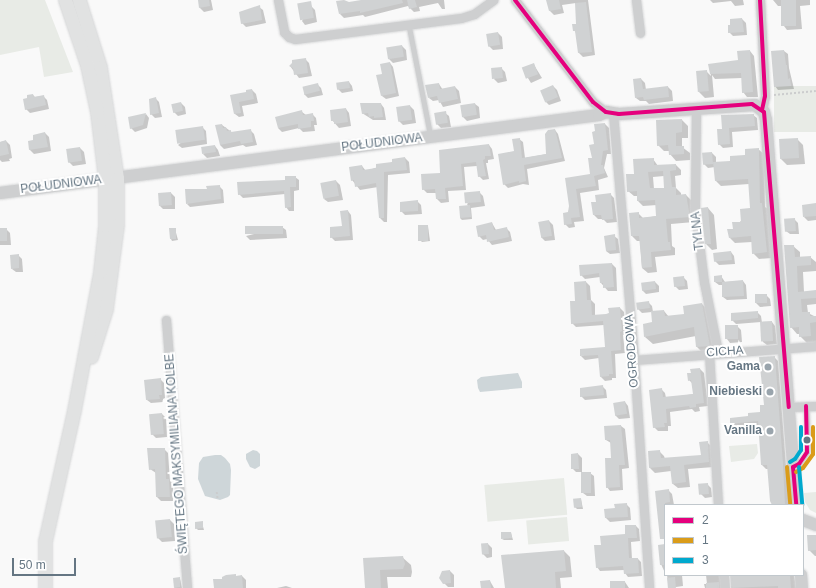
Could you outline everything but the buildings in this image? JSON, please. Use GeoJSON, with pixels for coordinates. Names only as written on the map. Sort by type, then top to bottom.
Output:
{"type":"FeatureCollection","features":[{"type":"Feature","properties":{"kind":"main road"},"geometry":{"type":"LineString","coordinates":[[65,0],[87,65],[111,179]]}},
{"type":"Feature","properties":{"kind":"main road"},"geometry":{"type":"LineString","coordinates":[[45,588],[45,540],[57,479],[74,410],[106,309],[117,225],[100,67],[79,0]]}},
{"type":"Feature","properties":{"kind":"street"},"geometry":{"type":"LineString","coordinates":[[278,0],[284,32],[292,38],[468,17],[493,0]]}},
{"type":"Feature","properties":{"kind":"street"},"geometry":{"type":"LineString","coordinates":[[515,0],[593,102],[609,112]]}},
{"type":"Feature","properties":{"kind":"street"},"geometry":{"type":"LineString","coordinates":[[636,0],[640,33]]}},
{"type":"Feature","properties":{"kind":"street"},"geometry":{"type":"LineString","coordinates":[[760,0],[765,96],[762,110],[766,120],[796,504]]}},
{"type":"Feature","properties":{"kind":"street","name":"POŁUDNIOWA"},"geometry":{"type":"LineString","coordinates":[[0,193],[431,140],[599,115],[609,112],[752,104],[762,110]]}},
{"type":"Feature","properties":{"kind":"street","name":"TYLNA"},"geometry":{"type":"LineString","coordinates":[[696,108],[695,211],[714,352],[718,504]]}},
{"type":"Feature","properties":{"kind":"street","name":"OGRODOWA"},"geometry":{"type":"LineString","coordinates":[[609,112],[634,360],[649,588]]}},
{"type":"Feature","properties":{"kind":"street","name":"ŚWIĘTEGO MAKSYMILIANA KOLBE"},"geometry":{"type":"LineString","coordinates":[[166,320],[187,588]]}},
{"type":"Feature","properties":{"kind":"street","name":"CICHA"},"geometry":{"type":"LineString","coordinates":[[634,360],[714,352],[816,346]]}},
{"type":"Feature","properties":{"kind":"street"},"geometry":{"type":"LineString","coordinates":[[789,407],[816,406]]}},
{"type":"Feature","properties":{"kind":"street"},"geometry":{"type":"LineString","coordinates":[[804,520],[816,525]]}},
{"type":"Feature","properties":{"kind":"street"},"geometry":{"type":"LineString","coordinates":[[724,576],[725,588]]}},
{"type":"Feature","properties":{"kind":"street"},"geometry":{"type":"LineString","coordinates":[[801,576],[802,588]]}},
{"type":"Feature","properties":{"kind":"lane"},"geometry":{"type":"LineString","coordinates":[[409,25],[431,140]]}},
{"type":"Feature","properties":{"kind":"lane"},"geometry":{"type":"LineString","coordinates":[[793,467],[799,464],[807,452],[806,406]]}},
{"type":"Feature","properties":{"kind":"path"},"geometry":{"type":"LineString","coordinates":[[765,96],[816,90]]}},
{"type":"Feature","properties":{"kind":"path"},"geometry":{"type":"LineString","coordinates":[[217,492],[218,500]]}},
{"type":"Feature","properties":{"kind":"shaded area"},"geometry":{"type":"Polygon","coordinates":[[[0,0],[45,0],[73,72],[44,77],[39,47],[0,55],[0,0]]]}},
{"type":"Feature","properties":{"kind":"shaded area"},"geometry":{"type":"Polygon","coordinates":[[[774,86],[816,86],[816,132],[774,132],[774,86]]]}},
{"type":"Feature","properties":{"kind":"shaded area"},"geometry":{"type":"Polygon","coordinates":[[[518,373],[522,382],[522,388],[480,392],[478,388],[477,380],[481,377],[518,373]]]}},
{"type":"Feature","properties":{"kind":"shaded area"},"geometry":{"type":"Polygon","coordinates":[[[757,444],[758,453],[754,459],[731,462],[729,446],[757,444]]]}},
{"type":"Feature","properties":{"kind":"shaded area"},"geometry":{"type":"Polygon","coordinates":[[[253,450],[260,454],[260,466],[255,469],[250,467],[246,459],[246,454],[253,450]]]}},
{"type":"Feature","properties":{"kind":"shaded area"},"geometry":{"type":"Polygon","coordinates":[[[221,455],[225,458],[230,464],[231,470],[230,495],[220,500],[205,496],[198,479],[199,463],[203,457],[221,455]]]}},
{"type":"Feature","properties":{"kind":"shaded area"},"geometry":{"type":"Polygon","coordinates":[[[564,478],[567,515],[488,522],[484,485],[564,478]]]}},
{"type":"Feature","properties":{"kind":"shaded area"},"geometry":{"type":"Polygon","coordinates":[[[816,492],[816,513],[810,510],[805,502],[804,493],[816,492]]]}},
{"type":"Feature","properties":{"kind":"shaded area"},"geometry":{"type":"Polygon","coordinates":[[[567,517],[569,541],[528,544],[526,521],[567,517]]]}},
{"type":"Feature","properties":{"kind":"transit line","name":"2"},"geometry":{"type":"LineString","coordinates":[[515,0],[593,102],[606,112],[619,114],[752,104],[764,112],[789,407]]}},
{"type":"Feature","properties":{"kind":"transit line","name":"2"},"geometry":{"type":"LineString","coordinates":[[760,0],[765,96],[762,110]]}},
{"type":"Feature","properties":{"kind":"transit line","name":"2"},"geometry":{"type":"LineString","coordinates":[[793,467],[799,464],[807,452],[806,406]]}},
{"type":"Feature","properties":{"kind":"transit line","name":"3"},"geometry":{"type":"LineString","coordinates":[[790,462],[795,459],[801,450],[801,427]]}},
{"type":"Feature","properties":{"kind":"transit line","name":"1"},"geometry":{"type":"LineString","coordinates":[[796,472],[803,468],[813,454],[813,427]]}},
{"type":"Feature","properties":{"kind":"transit line","name":"1"},"geometry":{"type":"LineString","coordinates":[[787,467],[790,504]]}},
{"type":"Feature","properties":{"kind":"transit line","name":"2"},"geometry":{"type":"LineString","coordinates":[[793,467],[796,504]]}},
{"type":"Feature","properties":{"kind":"transit line","name":"3"},"geometry":{"type":"LineString","coordinates":[[799,467],[802,504]]}},
{"type":"Feature","properties":{"kind":"place","name":"Gama"},"geometry":{"type":"Point","coordinates":[768,367]}},
{"type":"Feature","properties":{"kind":"place","name":"Niebieski"},"geometry":{"type":"Point","coordinates":[770,392]}},
{"type":"Feature","properties":{"kind":"place","name":"Vanilla"},"geometry":{"type":"Point","coordinates":[770,431]}}]}
